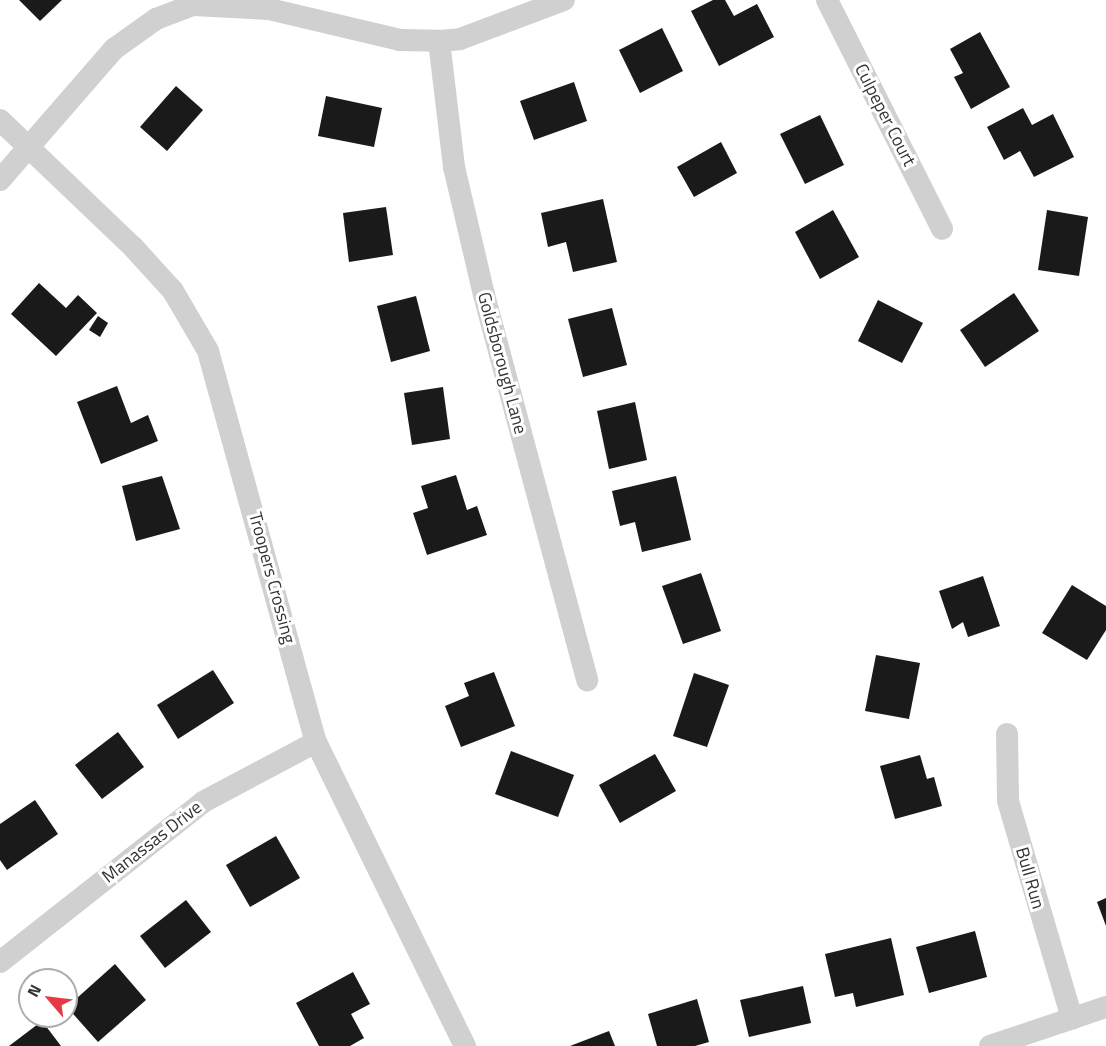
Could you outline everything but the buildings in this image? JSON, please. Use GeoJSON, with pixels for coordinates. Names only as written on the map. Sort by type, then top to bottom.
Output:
{"type":"FeatureCollection","features":[{"type":"Feature","properties":{"kind":"street"},"geometry":{"type":"LineString","coordinates":[[0,180],[114,49],[156,19],[193,5],[269,9],[400,40],[439,42],[460,39],[564,0]]}},
{"type":"Feature","properties":{"kind":"street","name":"Culpeper Court"},"geometry":{"type":"LineString","coordinates":[[827,0],[942,230]]}},
{"type":"Feature","properties":{"kind":"street","name":"Goldsborough Lane"},"geometry":{"type":"LineString","coordinates":[[439,42],[454,167],[482,285],[587,680]]}},
{"type":"Feature","properties":{"kind":"street","name":"Troopers Crossing"},"geometry":{"type":"LineString","coordinates":[[0,120],[157,273],[172,291],[208,351],[316,742],[465,1046]]}},
{"type":"Feature","properties":{"kind":"street","name":"Bull Run"},"geometry":{"type":"LineString","coordinates":[[1007,734],[1008,801],[1072,1019]]}},
{"type":"Feature","properties":{"kind":"street","name":"Manassas Drive"},"geometry":{"type":"LineString","coordinates":[[0,962],[203,801],[316,742]]}},
{"type":"Feature","properties":{"kind":"street"},"geometry":{"type":"LineString","coordinates":[[990,1046],[1106,1007]]}}]}
